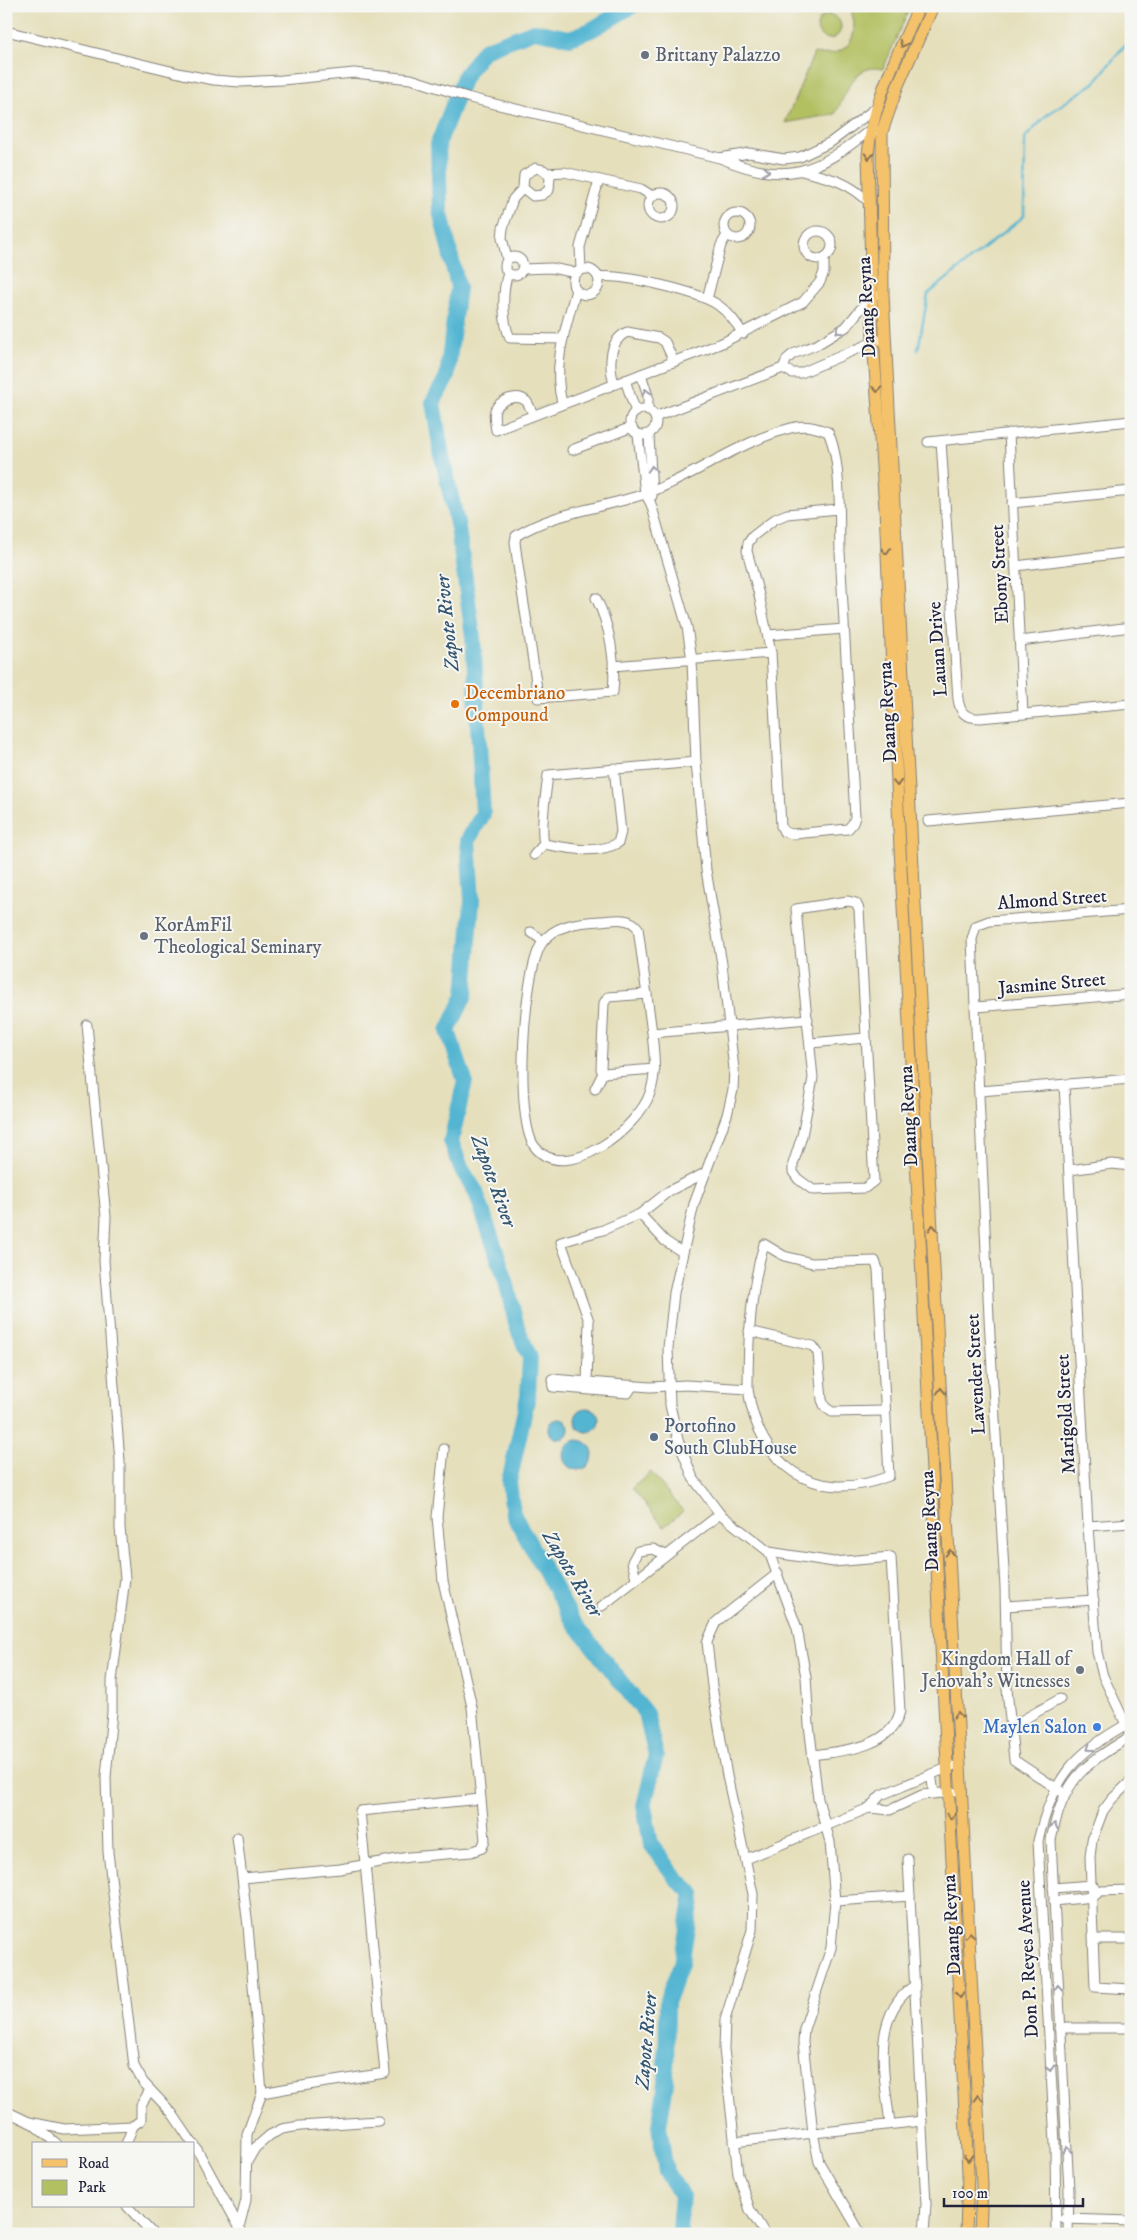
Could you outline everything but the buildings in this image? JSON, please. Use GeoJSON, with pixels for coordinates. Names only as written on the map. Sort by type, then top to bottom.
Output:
{"type":"FeatureCollection","features":[{"type":"Feature","properties":{"kind":"main road","name":"Daang Reyna"},"geometry":{"type":"LineString","coordinates":[[919,6],[876,108],[870,130],[868,155],[877,295],[886,339],[963,1792],[982,2176],[980,2234]]}},
{"type":"Feature","properties":{"kind":"main road","name":"Daang Reyna"},"geometry":{"type":"LineString","coordinates":[[933,6],[887,113],[882,132],[874,340],[885,508],[899,829],[950,1792],[968,2172],[966,2234]]}},
{"type":"Feature","properties":{"kind":"main road"},"geometry":{"type":"LineString","coordinates":[[899,829],[912,828]]}},
{"type":"Feature","properties":{"kind":"street"},"geometry":{"type":"LineString","coordinates":[[6,32],[214,80],[240,82],[273,81],[354,73],[411,79],[470,98],[720,158],[747,169],[770,172],[800,171],[815,167],[840,154],[870,130],[882,132]]}},
{"type":"Feature","properties":{"kind":"street"},"geometry":{"type":"LineString","coordinates":[[720,158],[749,153],[784,159],[800,157],[831,142],[876,108],[887,113]]}},
{"type":"Feature","properties":{"kind":"street"},"geometry":{"type":"LineString","coordinates":[[599,180],[580,247],[579,271],[573,282],[580,294],[590,294],[598,287],[598,277],[591,270],[579,271],[551,268],[522,269],[514,275],[508,273],[504,267],[507,259],[502,238],[504,228],[513,199],[523,188],[523,179],[531,169],[540,169],[547,173],[564,172],[641,189],[652,196]]}},
{"type":"Feature","properties":{"kind":"street"},"geometry":{"type":"LineString","coordinates":[[800,171],[839,181],[856,189],[870,203]]}},
{"type":"Feature","properties":{"kind":"street"},"geometry":{"type":"LineString","coordinates":[[523,188],[533,196],[546,193],[550,186],[547,173]]}},
{"type":"Feature","properties":{"kind":"street"},"geometry":{"type":"LineString","coordinates":[[707,299],[721,244],[727,235]]}},
{"type":"Feature","properties":{"kind":"street"},"geometry":{"type":"LineString","coordinates":[[507,259],[512,256],[518,258],[522,262],[522,269]]}},
{"type":"Feature","properties":{"kind":"street"},"geometry":{"type":"LineString","coordinates":[[534,415],[526,401],[521,398],[509,398],[502,402],[495,410],[496,430],[743,334],[803,302],[820,282],[824,272],[824,258]]}},
{"type":"Feature","properties":{"kind":"street"},"geometry":{"type":"LineString","coordinates":[[508,273],[504,285],[506,330],[510,338],[563,339]]}},
{"type":"Feature","properties":{"kind":"street"},"geometry":{"type":"LineString","coordinates":[[598,277],[616,276],[707,299],[732,317],[743,334]]}},
{"type":"Feature","properties":{"kind":"street"},"geometry":{"type":"LineString","coordinates":[[562,403],[558,371],[563,339],[576,290]]}},
{"type":"Feature","properties":{"kind":"street"},"geometry":{"type":"LineString","coordinates":[[783,368],[786,359],[793,354],[818,344],[846,327],[877,295]]}},
{"type":"Feature","properties":{"kind":"street"},"geometry":{"type":"LineString","coordinates":[[614,384],[610,360],[616,340],[627,332],[651,336],[665,342],[674,362]]}},
{"type":"Feature","properties":{"kind":"street"},"geometry":{"type":"LineString","coordinates":[[636,412],[652,414],[783,368],[800,373],[874,340],[886,339]]}},
{"type":"Feature","properties":{"kind":"street"},"geometry":{"type":"LineString","coordinates":[[641,374],[656,426],[649,434],[649,492]]}},
{"type":"Feature","properties":{"kind":"street"},"geometry":{"type":"LineString","coordinates":[[625,380],[636,412]]}},
{"type":"Feature","properties":{"kind":"street"},"geometry":{"type":"LineString","coordinates":[[636,412],[631,418],[632,426],[638,434],[651,504],[686,627],[692,660],[696,762],[706,870],[730,1025],[734,1069],[733,1090],[727,1114],[694,1204],[682,1252],[670,1326],[669,1387],[673,1419],[685,1461],[704,1494],[720,1514],[769,1552],[834,1562],[891,1558],[900,1711],[897,1724],[881,1738],[855,1748],[812,1755]]}},
{"type":"Feature","properties":{"kind":"street"},"geometry":{"type":"LineString","coordinates":[[928,442],[1131,421]]}},
{"type":"Feature","properties":{"kind":"street"},"geometry":{"type":"LineString","coordinates":[[572,450],[632,426]]}},
{"type":"Feature","properties":{"kind":"street"},"geometry":{"type":"LineString","coordinates":[[596,598],[606,623],[613,666],[613,692],[538,698],[515,542],[516,536],[525,530],[575,512],[649,492],[735,449],[801,426],[828,432],[835,448],[855,817],[853,824],[848,828],[793,834],[784,832],[781,826],[771,653],[748,556],[748,542],[775,519],[786,514],[838,509]]}},
{"type":"Feature","properties":{"kind":"street","name":"Ebony Street"},"geometry":{"type":"LineString","coordinates":[[1008,433],[1023,714]]}},
{"type":"Feature","properties":{"kind":"street"},"geometry":{"type":"LineString","coordinates":[[638,434],[649,434]]}},
{"type":"Feature","properties":{"kind":"street","name":"Lauan Drive"},"geometry":{"type":"LineString","coordinates":[[941,440],[959,708],[966,716],[973,718],[1131,704]]}},
{"type":"Feature","properties":{"kind":"street"},"geometry":{"type":"LineString","coordinates":[[1012,503],[1131,491]]}},
{"type":"Feature","properties":{"kind":"street"},"geometry":{"type":"LineString","coordinates":[[1016,566],[1131,552]]}},
{"type":"Feature","properties":{"kind":"street"},"geometry":{"type":"LineString","coordinates":[[1020,641],[1131,628]]}},
{"type":"Feature","properties":{"kind":"street"},"geometry":{"type":"LineString","coordinates":[[768,635],[844,630]]}},
{"type":"Feature","properties":{"kind":"street"},"geometry":{"type":"LineString","coordinates":[[613,666],[771,653]]}},
{"type":"Feature","properties":{"kind":"street"},"geometry":{"type":"LineString","coordinates":[[544,844],[541,831],[546,810],[548,775],[696,762]]}},
{"type":"Feature","properties":{"kind":"street"},"geometry":{"type":"LineString","coordinates":[[544,844],[582,850],[612,846],[618,843],[621,832],[614,768]]}},
{"type":"Feature","properties":{"kind":"street"},"geometry":{"type":"LineString","coordinates":[[928,821],[1131,803]]}},
{"type":"Feature","properties":{"kind":"street"},"geometry":{"type":"LineString","coordinates":[[534,855],[544,844]]}},
{"type":"Feature","properties":{"kind":"street"},"geometry":{"type":"LineString","coordinates":[[848,901],[856,903],[859,909],[865,1038],[874,1180],[865,1188],[813,1190],[798,1179],[793,1172],[793,1164],[810,1103],[813,1078],[811,1043],[796,909],[848,901]]}},
{"type":"Feature","properties":{"kind":"street","name":"Almond Street"},"geometry":{"type":"LineString","coordinates":[[976,926],[989,921],[1131,910]]}},
{"type":"Feature","properties":{"kind":"street"},"geometry":{"type":"LineString","coordinates":[[625,919],[634,922],[638,928],[646,994],[655,1068],[650,1094],[641,1109],[607,1143],[585,1156],[568,1160],[555,1160],[541,1154],[529,1136],[524,1107],[523,1042],[530,970],[543,941],[554,932],[578,922],[625,919]]}},
{"type":"Feature","properties":{"kind":"street","name":"Lavender Street"},"geometry":{"type":"LineString","coordinates":[[976,926],[972,939],[989,1308],[1006,1606],[1007,1689],[1010,1726],[1014,1760],[1065,1794]]}},
{"type":"Feature","properties":{"kind":"street"},"geometry":{"type":"LineString","coordinates":[[531,932],[543,941]]}},
{"type":"Feature","properties":{"kind":"street"},"geometry":{"type":"LineString","coordinates":[[595,1089],[603,1073],[600,1061],[604,1003],[608,998],[646,994]]}},
{"type":"Feature","properties":{"kind":"street","name":"Jasmine Street"},"geometry":{"type":"LineString","coordinates":[[976,1006],[1131,994]]}},
{"type":"Feature","properties":{"kind":"street"},"geometry":{"type":"LineString","coordinates":[[652,1033],[808,1019]]}},
{"type":"Feature","properties":{"kind":"street"},"geometry":{"type":"LineString","coordinates":[[87,1025],[106,1217],[104,1261],[120,1461],[120,1528],[125,1578],[112,1681],[112,1712],[106,1777],[108,1852],[134,2066],[143,2082],[172,2112],[193,2142]]}},
{"type":"Feature","properties":{"kind":"street"},"geometry":{"type":"LineString","coordinates":[[811,1043],[865,1038]]}},
{"type":"Feature","properties":{"kind":"street"},"geometry":{"type":"LineString","coordinates":[[603,1073],[655,1068]]}},
{"type":"Feature","properties":{"kind":"street"},"geometry":{"type":"LineString","coordinates":[[980,1091],[1131,1079]]}},
{"type":"Feature","properties":{"kind":"street","name":"Marigold Street"},"geometry":{"type":"LineString","coordinates":[[1064,1085],[1088,1526],[1100,1665],[1128,1723],[1131,1736]]}},
{"type":"Feature","properties":{"kind":"street"},"geometry":{"type":"LineString","coordinates":[[1070,1170],[1112,1164],[1131,1166]]}},
{"type":"Feature","properties":{"kind":"street"},"geometry":{"type":"LineString","coordinates":[[588,1382],[589,1321],[561,1242],[603,1230],[640,1214],[669,1191],[705,1173]]}},
{"type":"Feature","properties":{"kind":"street"},"geometry":{"type":"LineString","coordinates":[[640,1214],[665,1242],[682,1252]]}},
{"type":"Feature","properties":{"kind":"street"},"geometry":{"type":"LineString","coordinates":[[764,1244],[784,1256],[812,1263],[875,1261],[878,1269],[884,1411],[889,1476],[868,1484],[829,1486],[790,1470],[775,1456],[754,1423],[748,1389],[749,1331],[754,1292],[764,1244]]}},
{"type":"Feature","properties":{"kind":"street"},"geometry":{"type":"LineString","coordinates":[[749,1331],[813,1346],[818,1353],[822,1400],[825,1407],[832,1412],[884,1411]]}},
{"type":"Feature","properties":{"kind":"street"},"geometry":{"type":"LineString","coordinates":[[633,1385],[628,1393],[553,1387],[552,1379],[669,1387],[686,1385],[748,1389]]}},
{"type":"Feature","properties":{"kind":"street"},"geometry":{"type":"LineString","coordinates":[[243,1878],[340,1869],[400,1858],[471,1852],[482,1848],[485,1840],[472,1707],[443,1581],[438,1526],[444,1449]]}},
{"type":"Feature","properties":{"kind":"street"},"geometry":{"type":"LineString","coordinates":[[602,1606],[720,1514]]}},
{"type":"Feature","properties":{"kind":"street"},"geometry":{"type":"LineString","coordinates":[[1088,1526],[1131,1522]]}},
{"type":"Feature","properties":{"kind":"street"},"geometry":{"type":"LineString","coordinates":[[636,1578],[632,1562],[638,1551],[653,1549],[666,1556]]}},
{"type":"Feature","properties":{"kind":"street"},"geometry":{"type":"LineString","coordinates":[[769,1552],[797,1628],[802,1654],[812,1755],[818,1799],[827,1825],[835,1901],[831,1948],[804,2029],[803,2042],[812,2133],[819,2162],[861,2234]]}},
{"type":"Feature","properties":{"kind":"street"},"geometry":{"type":"LineString","coordinates":[[765,2234],[750,2210],[744,2195],[734,2142],[724,2036],[725,2020],[752,1930],[753,1894],[727,1776],[712,1686],[707,1642],[716,1622],[778,1574]]}},
{"type":"Feature","properties":{"kind":"street"},"geometry":{"type":"LineString","coordinates":[[1006,1606],[1094,1600]]}},
{"type":"Feature","properties":{"kind":"street"},"geometry":{"type":"LineString","coordinates":[[1010,1726],[1060,1699]]}},
{"type":"Feature","properties":{"kind":"street","name":"Don P. Reyes Avenue"},"geometry":{"type":"LineString","coordinates":[[1056,2234],[1054,2143],[1038,1841],[1045,1811],[1055,1787],[1074,1759],[1128,1723]]}},
{"type":"Feature","properties":{"kind":"street","name":"Don P. Reyes Avenue"},"geometry":{"type":"LineString","coordinates":[[1068,2234],[1069,2219],[1051,1840],[1057,1812],[1065,1794],[1084,1767],[1131,1736]]}},
{"type":"Feature","properties":{"kind":"street"},"geometry":{"type":"LineString","coordinates":[[746,1859],[779,1847],[869,1808],[881,1795],[901,1786],[948,1767],[961,1764]]}},
{"type":"Feature","properties":{"kind":"street"},"geometry":{"type":"LineString","coordinates":[[931,1774],[934,1793]]}},
{"type":"Feature","properties":{"kind":"street"},"geometry":{"type":"LineString","coordinates":[[1131,1781],[1112,1799],[1097,1824],[1090,1857],[1092,1885],[1097,1894],[1095,1939],[1096,1987],[1131,1989]]}},
{"type":"Feature","properties":{"kind":"street"},"geometry":{"type":"LineString","coordinates":[[901,1786],[906,1803]]}},
{"type":"Feature","properties":{"kind":"street"},"geometry":{"type":"LineString","coordinates":[[869,1808],[890,1810],[934,1793],[963,1792]]}},
{"type":"Feature","properties":{"kind":"street"},"geometry":{"type":"LineString","coordinates":[[262,2093],[305,2084],[340,2081],[385,2072],[360,1812],[480,1798]]}},
{"type":"Feature","properties":{"kind":"street"},"geometry":{"type":"LineString","coordinates":[[236,1837],[243,1878],[262,2093],[247,2134],[246,2200],[241,2230]]}},
{"type":"Feature","properties":{"kind":"street"},"geometry":{"type":"LineString","coordinates":[[908,1860],[926,2204],[924,2234]]}},
{"type":"Feature","properties":{"kind":"street"},"geometry":{"type":"LineString","coordinates":[[1053,1888],[1092,1885]]}},
{"type":"Feature","properties":{"kind":"street"},"geometry":{"type":"LineString","coordinates":[[1054,1901],[1131,1890]]}},
{"type":"Feature","properties":{"kind":"street"},"geometry":{"type":"LineString","coordinates":[[835,1901],[910,1896]]}},
{"type":"Feature","properties":{"kind":"street"},"geometry":{"type":"LineString","coordinates":[[1042,1924],[1055,1923]]}},
{"type":"Feature","properties":{"kind":"street"},"geometry":{"type":"LineString","coordinates":[[1095,1939],[1131,1939]]}},
{"type":"Feature","properties":{"kind":"street"},"geometry":{"type":"LineString","coordinates":[[890,2124],[882,2040],[897,1999],[915,1984]]}},
{"type":"Feature","properties":{"kind":"street"},"geometry":{"type":"LineString","coordinates":[[1060,2028],[1131,2028]]}},
{"type":"Feature","properties":{"kind":"street"},"geometry":{"type":"LineString","coordinates":[[127,2142],[133,2126],[141,2120],[141,2106],[150,2090]]}},
{"type":"Feature","properties":{"kind":"street"},"geometry":{"type":"LineString","coordinates":[[6,2111],[29,2122],[54,2142]]}},
{"type":"Feature","properties":{"kind":"street"},"geometry":{"type":"LineString","coordinates":[[246,2163],[255,2148],[282,2129],[378,2121]]}},
{"type":"Feature","properties":{"kind":"street"},"geometry":{"type":"LineString","coordinates":[[734,2142],[922,2121]]}},
{"type":"Feature","properties":{"kind":"street"},"geometry":{"type":"LineString","coordinates":[[29,2122],[64,2129],[133,2126]]}},
{"type":"Feature","properties":{"kind":"street"},"geometry":{"type":"LineString","coordinates":[[195,2146],[241,2230]]}},
{"type":"Feature","properties":{"kind":"street"},"geometry":{"type":"LineString","coordinates":[[129,2208],[153,2234]]}},
{"type":"Feature","properties":{"kind":"street"},"geometry":{"type":"LineString","coordinates":[[1056,2219],[1131,2221]]}},
{"type":"Feature","properties":{"kind":"green space"},"geometry":{"type":"Polygon","coordinates":[[[853,6],[910,7],[883,69],[873,68],[865,70],[858,75],[852,81],[835,114],[785,123],[814,53],[829,54],[842,50],[851,40],[854,26],[853,6]]]}},
{"type":"Feature","properties":{"kind":"green space"},"geometry":{"type":"Polygon","coordinates":[[[829,15],[834,16],[840,22],[840,32],[834,38],[829,39],[824,38],[818,32],[817,27],[818,22],[824,16],[829,15]]]}},
{"type":"Feature","properties":{"kind":"green space"},"geometry":{"type":"Polygon","coordinates":[[[651,1472],[683,1511],[664,1527],[632,1488],[651,1472]]]}},
{"type":"Feature","properties":{"kind":"water"},"geometry":{"type":"Polygon","coordinates":[[[587,1408],[596,1411],[599,1420],[596,1429],[587,1432],[578,1429],[575,1420],[578,1411],[587,1408]]]}},
{"type":"Feature","properties":{"kind":"water"},"geometry":{"type":"Polygon","coordinates":[[[559,1419],[566,1422],[569,1429],[566,1436],[559,1439],[552,1436],[549,1429],[552,1422],[559,1419]]]}},
{"type":"Feature","properties":{"kind":"water"},"geometry":{"type":"Polygon","coordinates":[[[578,1440],[589,1444],[593,1455],[589,1466],[578,1470],[567,1466],[563,1455],[567,1444],[578,1440]]]}},
{"type":"Feature","properties":{"kind":"waterway","name":"Zapote River"},"geometry":{"type":"LineString","coordinates":[[632,6],[591,30],[570,38],[534,31],[484,50],[464,77],[438,144],[440,210],[458,287],[447,377],[433,402],[441,451],[458,528],[473,637],[483,814],[468,840],[472,901],[465,995],[448,1031],[465,1081],[451,1141],[461,1168],[476,1192],[506,1281],[517,1327],[530,1358],[528,1396],[509,1482],[513,1514],[573,1621],[646,1714],[656,1755],[644,1806],[651,1844],[676,1878],[693,1894],[681,1964],[667,2000],[666,2083],[659,2126],[666,2172],[682,2195],[679,2229],[681,2234]]}},
{"type":"Feature","properties":{"kind":"waterway"},"geometry":{"type":"LineString","coordinates":[[918,350],[928,294],[1024,216],[1025,138],[1048,114],[1094,83],[1124,46],[1131,41]]}},
{"type":"Feature","properties":{"kind":"place","name":"Brittany Palazzo"},"geometry":{"type":"Point","coordinates":[645,55]}},
{"type":"Feature","properties":{"kind":"place","name":"Decembriano Compound"},"geometry":{"type":"Point","coordinates":[455,704]}},
{"type":"Feature","properties":{"kind":"place","name":"KorAmFil Theological Seminary"},"geometry":{"type":"Point","coordinates":[144,936]}},
{"type":"Feature","properties":{"kind":"place","name":"Portofino South ClubHouse"},"geometry":{"type":"Point","coordinates":[654,1437]}},
{"type":"Feature","properties":{"kind":"place","name":"Kingdom Hall of Jehovah's Witnesses"},"geometry":{"type":"Point","coordinates":[1080,1670]}},
{"type":"Feature","properties":{"kind":"place","name":"Maylen Salon"},"geometry":{"type":"Point","coordinates":[1097,1727]}}]}
